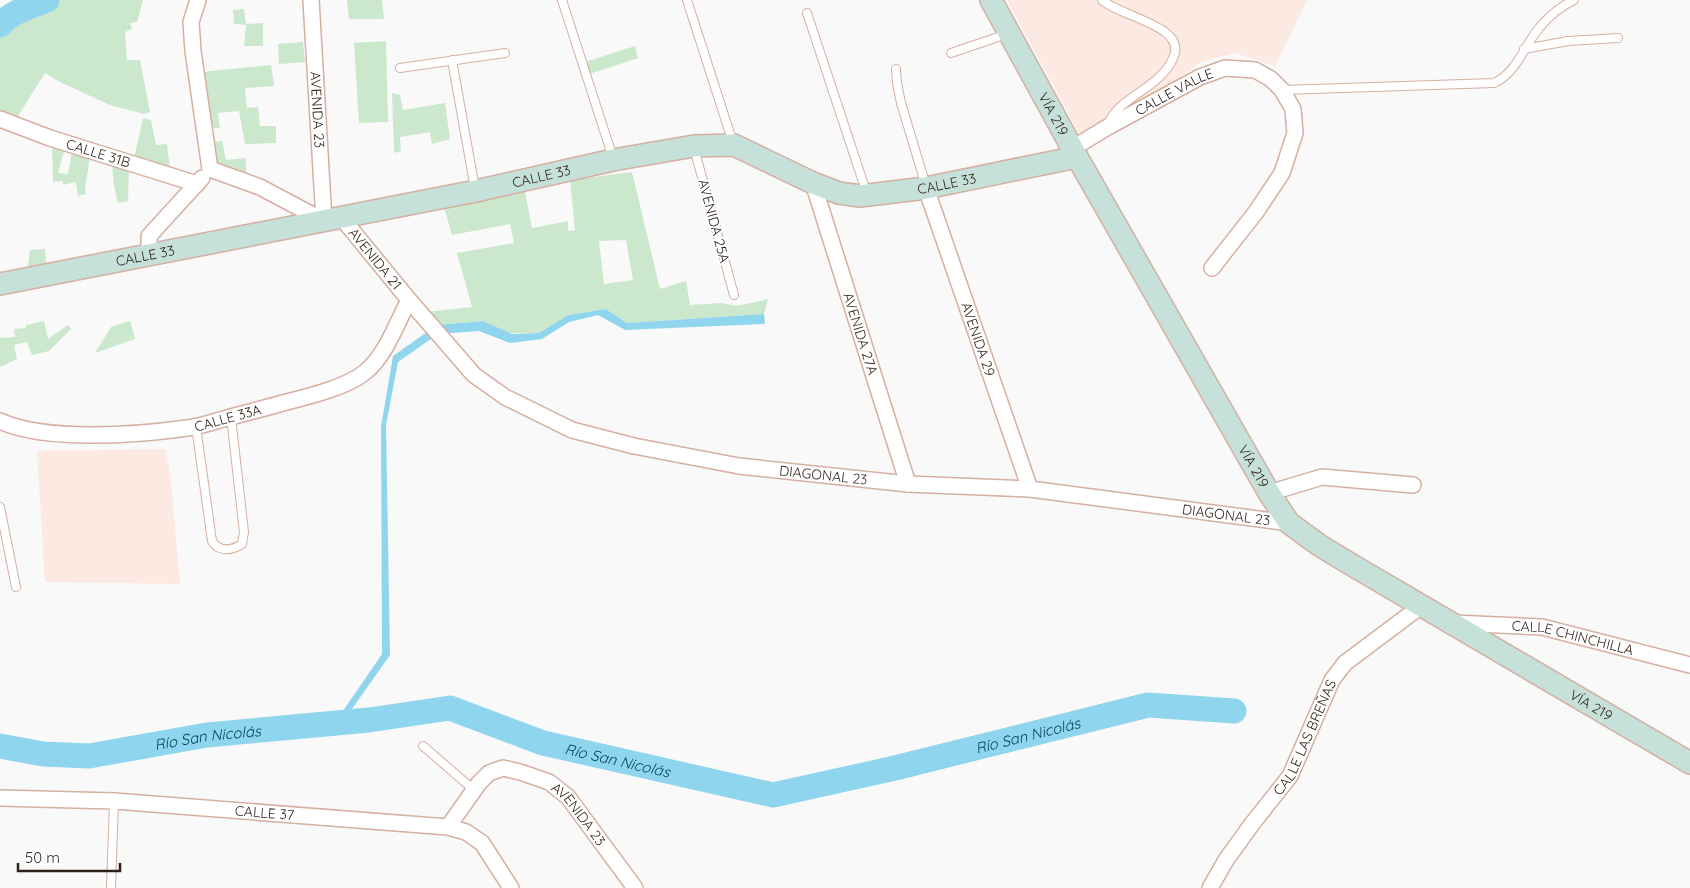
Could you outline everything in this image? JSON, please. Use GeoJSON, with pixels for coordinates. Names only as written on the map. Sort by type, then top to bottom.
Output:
{"type":"FeatureCollection","features":[{"type":"Feature","properties":{"kind":"main road","name":"VÍA 219"},"geometry":{"type":"LineString","coordinates":[[991,0],[1075,153],[1269,493],[1289,523],[1319,545],[1690,763]]}},
{"type":"Feature","properties":{"kind":"main road","name":"CALLE 33"},"geometry":{"type":"LineString","coordinates":[[0,284],[476,191],[613,160],[694,146],[734,145],[812,183],[839,193],[860,196],[926,188],[1075,153]]}},
{"type":"Feature","properties":{"kind":"street"},"geometry":{"type":"LineString","coordinates":[[149,255],[149,236],[210,169],[191,22],[198,0]]}},
{"type":"Feature","properties":{"kind":"street","name":"AVENIDA 23"},"geometry":{"type":"LineString","coordinates":[[311,0],[332,219]]}},
{"type":"Feature","properties":{"kind":"street","name":"CALLE VALLE"},"geometry":{"type":"LineString","coordinates":[[1075,153],[1106,128],[1200,77],[1225,68],[1255,70],[1271,79],[1282,90],[1294,109],[1295,133],[1282,173],[1256,212],[1212,268]]}},
{"type":"Feature","properties":{"kind":"street","name":"CALLE 31B"},"geometry":{"type":"LineString","coordinates":[[0,119],[50,138],[197,184]]}},
{"type":"Feature","properties":{"kind":"street"},"geometry":{"type":"LineString","coordinates":[[210,169],[260,187],[332,219]]}},
{"type":"Feature","properties":{"kind":"street","name":"AVENIDA 27A"},"geometry":{"type":"LineString","coordinates":[[812,183],[908,484]]}},
{"type":"Feature","properties":{"kind":"street","name":"AVENIDA 29"},"geometry":{"type":"LineString","coordinates":[[926,188],[1030,490]]}},
{"type":"Feature","properties":{"kind":"street","name":"AVENIDA 21"},"geometry":{"type":"LineString","coordinates":[[332,219],[409,300]]}},
{"type":"Feature","properties":{"kind":"street","name":"DIAGONAL 23"},"geometry":{"type":"LineString","coordinates":[[409,300],[474,375],[505,397],[572,430],[634,446],[739,466],[908,484],[1030,490],[1289,523]]}},
{"type":"Feature","properties":{"kind":"street","name":"CALLE 33A"},"geometry":{"type":"LineString","coordinates":[[0,421],[9,425],[49,433],[98,435],[162,430],[196,426],[304,397],[347,383],[372,367],[384,350],[409,300]]}},
{"type":"Feature","properties":{"kind":"street"},"geometry":{"type":"LineString","coordinates":[[1269,493],[1322,477],[1412,485]]}},
{"type":"Feature","properties":{"kind":"street","name":"CALLE LAS BREÑAS"},"geometry":{"type":"LineString","coordinates":[[1210,888],[1226,860],[1290,776],[1332,680],[1346,662],[1421,606]]}},
{"type":"Feature","properties":{"kind":"street","name":"CALLE CHINCHILLA"},"geometry":{"type":"LineString","coordinates":[[1453,623],[1542,627],[1690,665]]}},
{"type":"Feature","properties":{"kind":"street","name":"AVENIDA 23"},"geometry":{"type":"LineString","coordinates":[[474,790],[489,772],[503,768],[549,782],[568,797],[635,888]]}},
{"type":"Feature","properties":{"kind":"street"},"geometry":{"type":"LineString","coordinates":[[474,790],[448,826],[466,832],[482,843],[511,888]]}},
{"type":"Feature","properties":{"kind":"street","name":"CALLE 37"},"geometry":{"type":"LineString","coordinates":[[0,798],[114,801],[448,826]]}},
{"type":"Feature","properties":{"kind":"lane"},"geometry":{"type":"LineString","coordinates":[[562,0],[613,160]]}},
{"type":"Feature","properties":{"kind":"lane"},"geometry":{"type":"LineString","coordinates":[[687,0],[734,145]]}},
{"type":"Feature","properties":{"kind":"lane"},"geometry":{"type":"LineString","coordinates":[[1102,0],[1119,11],[1159,27],[1169,34],[1175,44],[1175,55],[1166,70],[1154,83],[1116,111],[1106,128]]}},
{"type":"Feature","properties":{"kind":"lane"},"geometry":{"type":"LineString","coordinates":[[1282,90],[1494,83],[1503,79],[1512,70],[1540,27],[1574,0]]}},
{"type":"Feature","properties":{"kind":"lane"},"geometry":{"type":"LineString","coordinates":[[807,14],[867,195]]}},
{"type":"Feature","properties":{"kind":"lane"},"geometry":{"type":"LineString","coordinates":[[951,53],[1009,33]]}},
{"type":"Feature","properties":{"kind":"lane"},"geometry":{"type":"LineString","coordinates":[[1524,49],[1568,41],[1618,38]]}},
{"type":"Feature","properties":{"kind":"lane"},"geometry":{"type":"LineString","coordinates":[[400,68],[505,53]]}},
{"type":"Feature","properties":{"kind":"lane"},"geometry":{"type":"LineString","coordinates":[[452,60],[476,191]]}},
{"type":"Feature","properties":{"kind":"lane"},"geometry":{"type":"LineString","coordinates":[[896,70],[902,103],[926,188]]}},
{"type":"Feature","properties":{"kind":"lane","name":"AVENIDA 25A"},"geometry":{"type":"LineString","coordinates":[[694,146],[734,295]]}},
{"type":"Feature","properties":{"kind":"lane"},"geometry":{"type":"LineString","coordinates":[[196,426],[212,541],[216,547],[221,549],[236,548],[242,544],[244,532],[231,417]]}},
{"type":"Feature","properties":{"kind":"lane"},"geometry":{"type":"LineString","coordinates":[[0,507],[16,587]]}},
{"type":"Feature","properties":{"kind":"lane"},"geometry":{"type":"LineString","coordinates":[[424,746],[474,790]]}},
{"type":"Feature","properties":{"kind":"lane"},"geometry":{"type":"LineString","coordinates":[[111,888],[114,801]]}},
{"type":"Feature","properties":{"kind":"shaded area"},"geometry":{"type":"Polygon","coordinates":[[[1007,0],[1307,0],[1275,66],[1234,53],[1201,62],[1164,89],[1081,137],[1007,0]]]}},
{"type":"Feature","properties":{"kind":"shaded area"},"geometry":{"type":"Polygon","coordinates":[[[165,449],[170,471],[180,584],[45,582],[37,451],[165,449]]]}},
{"type":"Feature","properties":{"kind":"green space"},"geometry":{"type":"Polygon","coordinates":[[[50,0],[143,0],[137,22],[130,23],[132,29],[125,32],[127,60],[140,60],[150,112],[144,114],[110,105],[45,73],[18,116],[0,110],[0,25],[16,13],[50,0]]]}},
{"type":"Feature","properties":{"kind":"green space"},"geometry":{"type":"Polygon","coordinates":[[[347,0],[382,0],[384,19],[349,19],[347,0]]]}},
{"type":"Feature","properties":{"kind":"green space"},"geometry":{"type":"Polygon","coordinates":[[[244,9],[246,24],[263,23],[263,46],[244,46],[246,25],[234,24],[233,10],[244,9]]]}},
{"type":"Feature","properties":{"kind":"green space"},"geometry":{"type":"Polygon","coordinates":[[[386,41],[388,122],[359,123],[354,43],[386,41]]]}},
{"type":"Feature","properties":{"kind":"green space"},"geometry":{"type":"Polygon","coordinates":[[[303,42],[305,62],[279,64],[278,44],[303,42]]]}},
{"type":"Feature","properties":{"kind":"green space"},"geometry":{"type":"Polygon","coordinates":[[[635,46],[638,58],[590,74],[585,62],[635,46]]]}},
{"type":"Feature","properties":{"kind":"green space"},"geometry":{"type":"Polygon","coordinates":[[[271,65],[274,86],[245,88],[247,108],[258,107],[260,126],[276,126],[276,143],[245,144],[239,111],[218,113],[220,128],[209,128],[201,72],[271,65]]]}},
{"type":"Feature","properties":{"kind":"green space"},"geometry":{"type":"Polygon","coordinates":[[[392,93],[400,95],[403,110],[445,103],[450,139],[432,144],[430,132],[400,137],[401,151],[394,153],[392,93]]]}},
{"type":"Feature","properties":{"kind":"green space"},"geometry":{"type":"Polygon","coordinates":[[[143,118],[151,120],[156,145],[167,144],[170,169],[134,158],[143,118]]]}},
{"type":"Feature","properties":{"kind":"green space"},"geometry":{"type":"Polygon","coordinates":[[[222,141],[226,160],[246,158],[246,176],[215,165],[212,142],[222,141]]]}},
{"type":"Feature","properties":{"kind":"green space"},"geometry":{"type":"Polygon","coordinates":[[[52,144],[65,148],[58,173],[68,174],[72,151],[90,157],[85,188],[86,194],[78,196],[76,182],[63,185],[63,181],[53,182],[52,144]]]}},
{"type":"Feature","properties":{"kind":"green space"},"geometry":{"type":"Polygon","coordinates":[[[112,164],[129,170],[128,201],[118,203],[112,164]]]}},
{"type":"Feature","properties":{"kind":"green space"},"geometry":{"type":"Polygon","coordinates":[[[632,172],[660,289],[686,281],[690,305],[721,303],[737,306],[768,299],[764,314],[627,323],[606,309],[568,315],[539,333],[509,333],[483,321],[437,325],[427,312],[472,307],[457,253],[514,243],[510,224],[452,235],[444,207],[524,187],[532,228],[568,221],[568,231],[575,230],[570,180],[632,172]],[[626,240],[599,241],[604,284],[633,280],[626,240]]]}},
{"type":"Feature","properties":{"kind":"green space"},"geometry":{"type":"Polygon","coordinates":[[[45,249],[46,263],[28,267],[30,250],[45,249]]]}},
{"type":"Feature","properties":{"kind":"green space"},"geometry":{"type":"Polygon","coordinates":[[[44,321],[48,339],[68,325],[71,329],[49,351],[32,355],[27,342],[14,345],[17,359],[0,367],[0,338],[15,337],[14,329],[26,328],[26,325],[44,321]]]}},
{"type":"Feature","properties":{"kind":"green space"},"geometry":{"type":"Polygon","coordinates":[[[130,321],[135,339],[95,353],[111,327],[130,321]]]}},
{"type":"Feature","properties":{"kind":"water"},"geometry":{"type":"Polygon","coordinates":[[[606,309],[627,323],[764,314],[765,324],[625,330],[598,315],[569,322],[542,339],[510,343],[479,331],[438,334],[398,362],[386,425],[390,655],[342,723],[334,724],[382,654],[381,427],[393,356],[437,325],[483,321],[512,334],[539,333],[568,315],[606,309]]]}},
{"type":"Feature","properties":{"kind":"waterway"},"geometry":{"type":"LineString","coordinates":[[0,25],[16,13],[47,0]]}},
{"type":"Feature","properties":{"kind":"waterway","name":"Río San Nicolás"},"geometry":{"type":"LineString","coordinates":[[0,746],[43,754],[89,756],[207,735],[369,720],[450,708],[543,743],[773,795],[895,768],[1148,705],[1234,711]]}}]}
